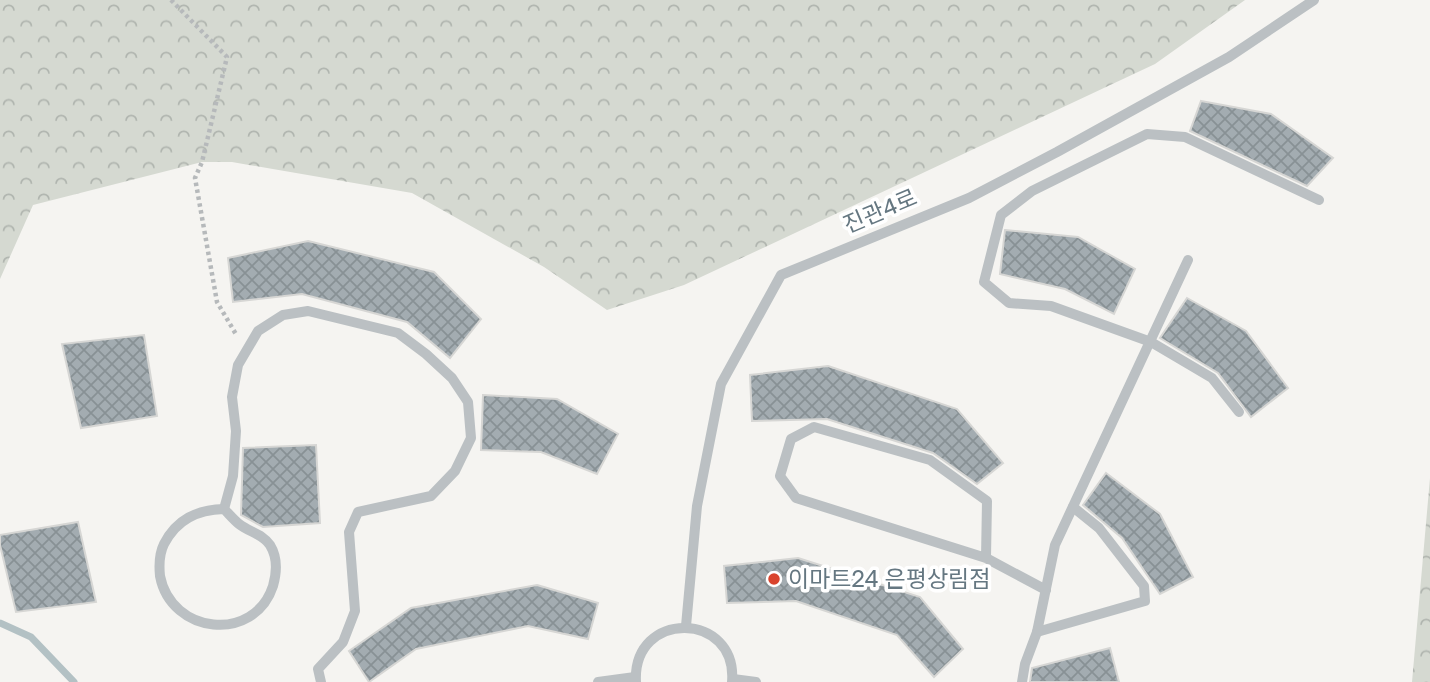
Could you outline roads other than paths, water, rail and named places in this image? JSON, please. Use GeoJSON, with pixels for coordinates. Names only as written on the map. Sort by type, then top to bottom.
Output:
{"type":"FeatureCollection","features":[{"type":"Feature","properties":{"kind":"lane","name":"진관4로"},"geometry":{"type":"LineString","coordinates":[[686,626],[696,506],[721,384],[781,275],[969,198],[1229,57],[1314,0]]}},
{"type":"Feature","properties":{"kind":"lane"},"geometry":{"type":"LineString","coordinates":[[1239,412],[1212,378],[1151,342],[1051,306],[1009,303],[984,282],[1001,215],[1032,191],[1147,134],[1185,137],[1319,200]]}},
{"type":"Feature","properties":{"kind":"lane"},"geometry":{"type":"LineString","coordinates":[[1022,682],[1025,664],[1037,632],[1055,545],[1188,260]]}},
{"type":"Feature","properties":{"kind":"lane"},"geometry":{"type":"LineString","coordinates":[[224,509],[233,476],[236,431],[232,397],[238,365],[258,331],[283,316],[308,311],[398,333],[452,378],[468,402],[471,438],[455,471],[431,496],[358,512],[349,532],[355,611],[343,642],[318,668],[321,682]]}},
{"type":"Feature","properties":{"kind":"lane"},"geometry":{"type":"LineString","coordinates":[[986,558],[987,501],[930,460],[814,427],[791,439],[780,476],[796,498],[986,558],[1046,590]]}},
{"type":"Feature","properties":{"kind":"lane"},"geometry":{"type":"LineString","coordinates":[[1037,632],[1145,601],[1144,586],[1099,528],[1073,507]]}},
{"type":"Feature","properties":{"kind":"lane"},"geometry":{"type":"LineString","coordinates":[[224,509],[238,524],[268,542],[276,557],[276,576],[270,594],[259,608],[244,619],[226,625],[206,625],[188,617],[173,604],[163,587],[160,558],[171,531],[186,518],[205,510],[224,509]]}},
{"type":"Feature","properties":{"kind":"lane"},"geometry":{"type":"LineString","coordinates":[[598,682],[636,680],[636,663],[643,648],[655,636],[686,626],[702,630],[715,638],[725,649],[732,664],[733,680],[756,682]]}},
{"type":"Feature","properties":{"kind":"waterway"},"geometry":{"type":"LineString","coordinates":[[0,623],[31,637],[74,682]]}},
{"type":"Feature","properties":{"kind":"place","name":"이마트24 은평상림점"},"geometry":{"type":"Point","coordinates":[774,579]}}]}
